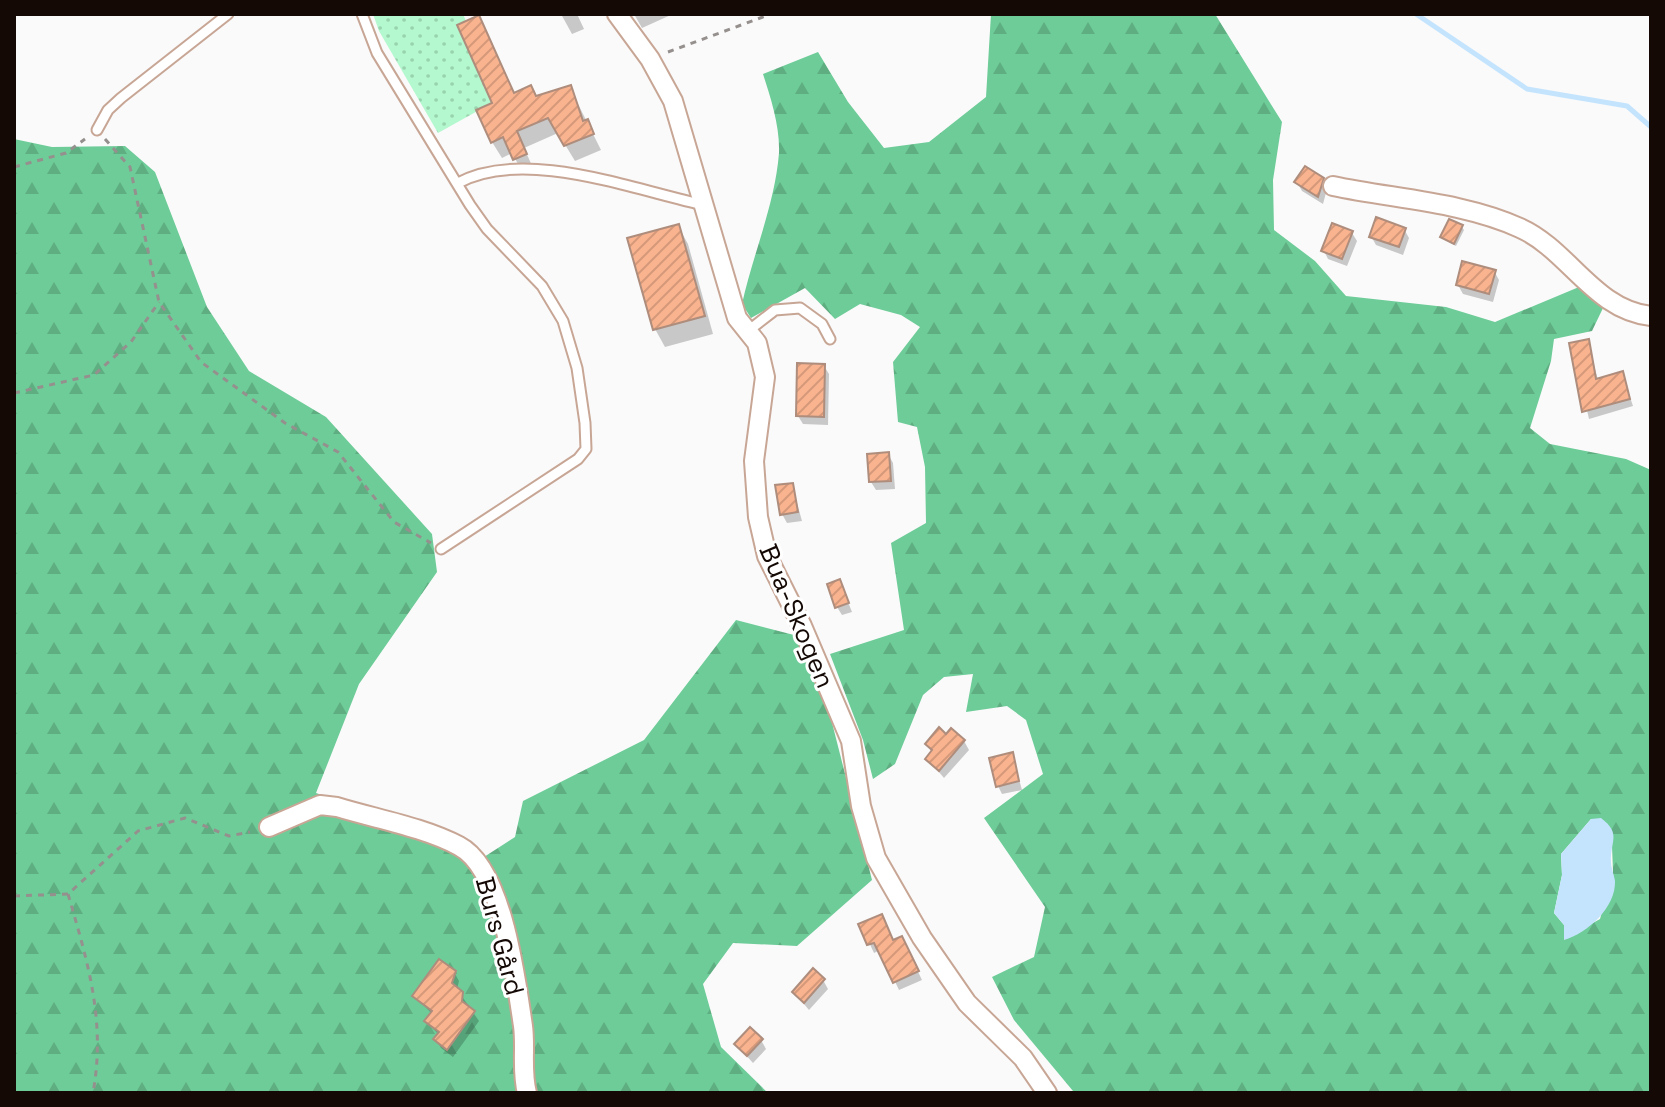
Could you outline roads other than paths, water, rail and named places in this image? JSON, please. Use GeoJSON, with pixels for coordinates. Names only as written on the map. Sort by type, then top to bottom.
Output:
{"type":"FeatureCollection","features":[{"type":"Feature","properties":{"kind":"street","name":"Bua-Skogen"},"geometry":{"type":"LineString","coordinates":[[617,14],[650,59],[673,101],[732,303],[757,343],[765,377],[754,461],[758,517],[767,556],[802,626],[851,741],[861,806],[876,858],[922,938],[967,1003],[1023,1058],[1047,1093]]}},
{"type":"Feature","properties":{"kind":"street"},"geometry":{"type":"LineString","coordinates":[[1333,186],[1443,206],[1516,226],[1542,243],[1572,272],[1619,307],[1651,316]]}},
{"type":"Feature","properties":{"kind":"street","name":"Burs Gård"},"geometry":{"type":"LineString","coordinates":[[269,827],[320,805],[337,807],[441,838],[462,847],[479,861],[498,907],[516,986],[524,1030],[527,1093]]}},
{"type":"Feature","properties":{"kind":"lane"},"geometry":{"type":"LineString","coordinates":[[97,130],[108,110],[121,98],[228,14]]}},
{"type":"Feature","properties":{"kind":"lane"},"geometry":{"type":"LineString","coordinates":[[362,14],[377,53],[487,229],[522,263],[554,304],[577,368],[587,443],[578,459],[441,549]]}},
{"type":"Feature","properties":{"kind":"lane"},"geometry":{"type":"LineString","coordinates":[[458,183],[486,171],[577,174],[706,206]]}},
{"type":"Feature","properties":{"kind":"lane"},"geometry":{"type":"LineString","coordinates":[[748,331],[775,310],[800,308],[822,324],[830,339]]}},
{"type":"Feature","properties":{"kind":"water"},"geometry":{"type":"Polygon","coordinates":[[[1601,818],[1614,838],[1611,862],[1614,891],[1599,918],[1564,940],[1564,925],[1554,913],[1562,875],[1561,854],[1591,819],[1601,818]]]}},
{"type":"Feature","properties":{"kind":"waterway"},"geometry":{"type":"LineString","coordinates":[[1416,14],[1527,89],[1627,106],[1651,127]]}}]}
